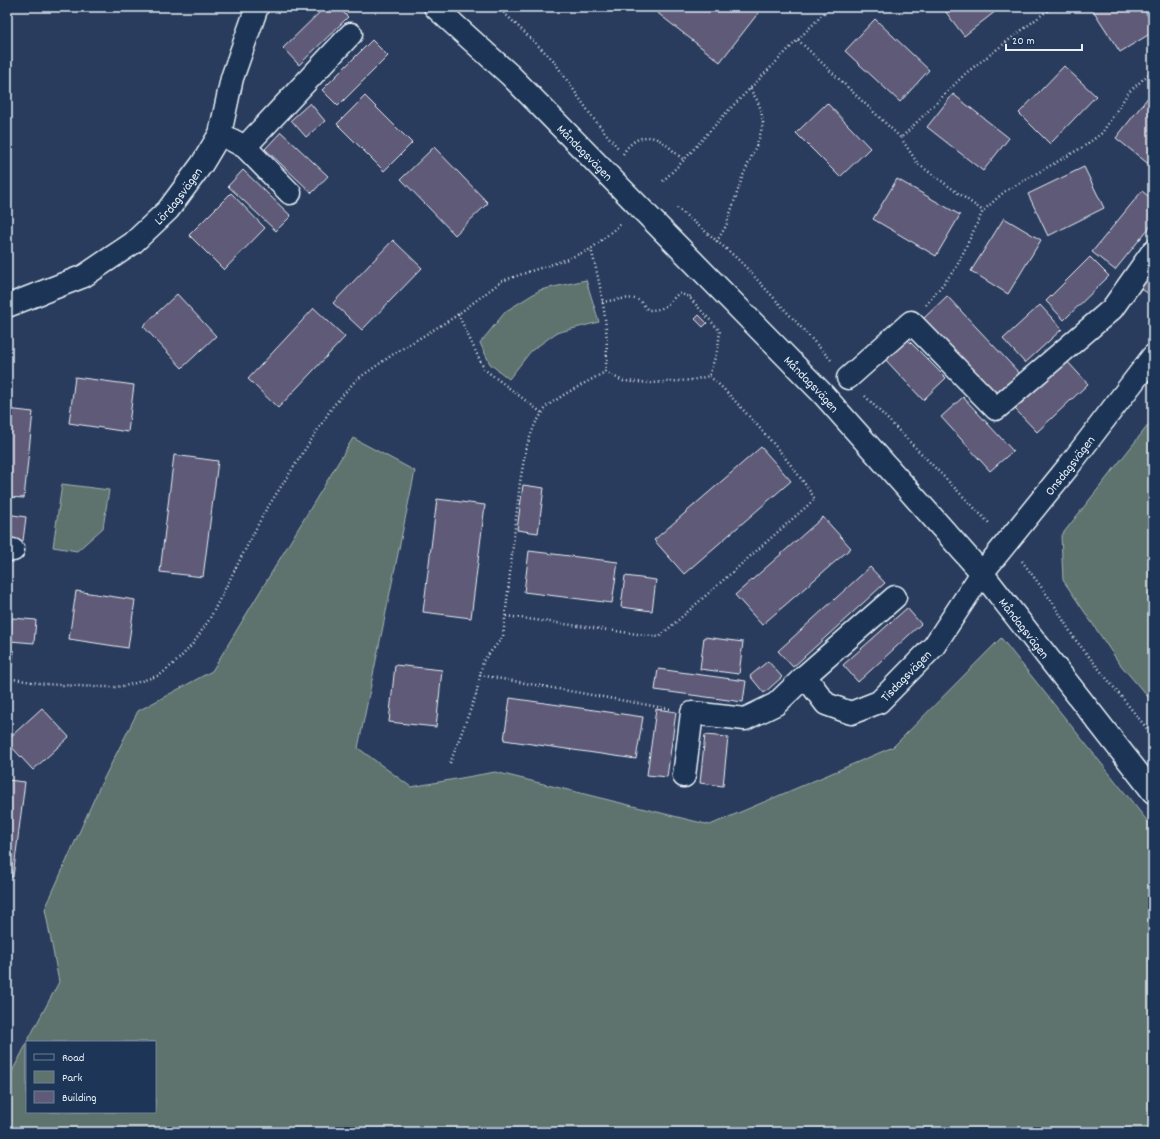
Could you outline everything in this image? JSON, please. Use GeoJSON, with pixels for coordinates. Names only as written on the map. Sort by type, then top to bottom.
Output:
{"type":"FeatureCollection","features":[{"type":"Feature","properties":{"kind":"street","name":"Lördagsvägen"},"geometry":{"type":"LineString","coordinates":[[7,306],[84,276],[133,242],[168,210],[202,164],[220,134],[232,78],[257,7]]}},
{"type":"Feature","properties":{"kind":"street","name":"Måndagsvägen"},"geometry":{"type":"LineString","coordinates":[[435,7],[510,75],[822,393],[982,573],[1153,792]]}},
{"type":"Feature","properties":{"kind":"street"},"geometry":{"type":"LineString","coordinates":[[245,147],[351,34]]}},
{"type":"Feature","properties":{"kind":"street"},"geometry":{"type":"LineString","coordinates":[[220,134],[245,147],[290,193]]}},
{"type":"Feature","properties":{"kind":"street"},"geometry":{"type":"LineString","coordinates":[[848,378],[911,322],[996,409],[1112,309],[1153,251]]}},
{"type":"Feature","properties":{"kind":"street","name":"Onsdagsvägen"},"geometry":{"type":"LineString","coordinates":[[982,573],[1068,467],[1153,356]]}},
{"type":"Feature","properties":{"kind":"street","name":"Tisdagsvägen"},"geometry":{"type":"LineString","coordinates":[[805,676],[826,704],[851,713],[879,702],[934,646],[982,573]]}},
{"type":"Feature","properties":{"kind":"street"},"geometry":{"type":"LineString","coordinates":[[684,776],[692,713],[745,719],[776,704],[805,676],[895,597]]}},
{"type":"Feature","properties":{"kind":"path"},"geometry":{"type":"LineString","coordinates":[[498,7],[553,60],[592,118],[628,159]]}},
{"type":"Feature","properties":{"kind":"path"},"geometry":{"type":"LineString","coordinates":[[663,181],[726,113],[830,7]]}},
{"type":"Feature","properties":{"kind":"path"},"geometry":{"type":"LineString","coordinates":[[900,138],[966,73],[1052,7]]}},
{"type":"Feature","properties":{"kind":"path"},"geometry":{"type":"LineString","coordinates":[[798,40],[900,138],[918,164],[982,211]]}},
{"type":"Feature","properties":{"kind":"path"},"geometry":{"type":"LineString","coordinates":[[911,322],[956,268],[982,211],[1004,192],[1083,147],[1102,133],[1128,93],[1153,70]]}},
{"type":"Feature","properties":{"kind":"path"},"geometry":{"type":"LineString","coordinates":[[717,241],[726,226],[742,178],[760,134],[762,123],[761,110],[750,89]]}},
{"type":"Feature","properties":{"kind":"path"},"geometry":{"type":"LineString","coordinates":[[623,154],[628,145],[639,138],[647,137],[657,139],[684,160]]}},
{"type":"Feature","properties":{"kind":"path"},"geometry":{"type":"LineString","coordinates":[[674,206],[740,262],[848,378],[1008,542],[1053,603],[1074,638],[1153,736]]}},
{"type":"Feature","properties":{"kind":"path"},"geometry":{"type":"LineString","coordinates":[[7,678],[45,684],[114,687],[129,685],[160,675],[178,660],[192,645],[209,620],[264,513],[333,406],[356,380],[395,353],[458,314],[502,281],[565,260],[591,249],[624,222]]}},
{"type":"Feature","properties":{"kind":"path"},"geometry":{"type":"LineString","coordinates":[[450,763],[476,695],[483,661],[503,637],[520,482],[526,448],[534,424],[546,406],[605,372],[608,358],[602,302],[591,249]]}},
{"type":"Feature","properties":{"kind":"path"},"geometry":{"type":"LineString","coordinates":[[602,302],[625,298],[637,300],[648,310],[658,310],[666,306],[679,293],[690,296],[720,331],[718,348],[709,376]]}},
{"type":"Feature","properties":{"kind":"path"},"geometry":{"type":"LineString","coordinates":[[458,314],[484,369],[542,413]]}},
{"type":"Feature","properties":{"kind":"path"},"geometry":{"type":"LineString","coordinates":[[605,372],[623,381],[652,383],[692,380],[709,376]]}},
{"type":"Feature","properties":{"kind":"path"},"geometry":{"type":"LineString","coordinates":[[506,616],[659,637],[815,499],[766,435],[720,385],[709,376]]}},
{"type":"Feature","properties":{"kind":"path"},"geometry":{"type":"LineString","coordinates":[[480,675],[692,713]]}},
{"type":"Feature","properties":{"kind":"green space"},"geometry":{"type":"Polygon","coordinates":[[[586,280],[599,322],[556,333],[531,351],[509,379],[490,364],[480,343],[506,311],[540,290],[586,280]]]}},
{"type":"Feature","properties":{"kind":"green space"},"geometry":{"type":"Polygon","coordinates":[[[1153,419],[1153,703],[1119,663],[1063,580],[1061,536],[1153,419]]]}},
{"type":"Feature","properties":{"kind":"green space"},"geometry":{"type":"Polygon","coordinates":[[[353,438],[415,471],[358,748],[411,787],[495,772],[710,825],[893,747],[1001,638],[1153,828],[1153,1132],[7,1132],[7,1081],[26,1045],[26,1113],[156,1113],[156,1041],[28,1041],[59,982],[45,909],[99,788],[138,711],[212,671],[353,438]]]}},
{"type":"Feature","properties":{"kind":"green space"},"geometry":{"type":"Polygon","coordinates":[[[62,484],[109,490],[103,528],[77,551],[53,547],[62,484]]]}},
{"type":"Feature","properties":{"kind":"building"},"geometry":{"type":"Polygon","coordinates":[[[325,7],[338,7],[348,17],[299,65],[283,48],[325,7]]]}},
{"type":"Feature","properties":{"kind":"building"},"geometry":{"type":"Polygon","coordinates":[[[650,7],[753,7],[759,12],[720,62],[650,7]]]}},
{"type":"Feature","properties":{"kind":"building"},"geometry":{"type":"Polygon","coordinates":[[[942,7],[1001,7],[964,36],[942,7]]]}},
{"type":"Feature","properties":{"kind":"building"},"geometry":{"type":"Polygon","coordinates":[[[1091,7],[1142,7],[1153,24],[1153,32],[1120,52],[1091,7]]]}},
{"type":"Feature","properties":{"kind":"building"},"geometry":{"type":"Polygon","coordinates":[[[875,19],[929,70],[900,102],[845,51],[875,19]]]}},
{"type":"Feature","properties":{"kind":"building"},"geometry":{"type":"Polygon","coordinates":[[[372,40],[388,56],[338,106],[322,90],[372,40]]]}},
{"type":"Feature","properties":{"kind":"building"},"geometry":{"type":"Polygon","coordinates":[[[1064,66],[1096,96],[1050,144],[1019,113],[1064,66]]]}},
{"type":"Feature","properties":{"kind":"building"},"geometry":{"type":"Polygon","coordinates":[[[1153,91],[1153,164],[1151,166],[1116,138],[1153,91]]]}},
{"type":"Feature","properties":{"kind":"building"},"geometry":{"type":"Polygon","coordinates":[[[953,94],[1009,138],[983,171],[927,127],[953,94]]]}},
{"type":"Feature","properties":{"kind":"building"},"geometry":{"type":"Polygon","coordinates":[[[365,96],[412,143],[384,171],[337,124],[365,96]]]}},
{"type":"Feature","properties":{"kind":"building"},"geometry":{"type":"Polygon","coordinates":[[[310,103],[325,121],[306,137],[291,120],[310,103]]]}},
{"type":"Feature","properties":{"kind":"building"},"geometry":{"type":"Polygon","coordinates":[[[827,103],[870,148],[840,177],[796,133],[827,103]]]}},
{"type":"Feature","properties":{"kind":"building"},"geometry":{"type":"Polygon","coordinates":[[[281,132],[328,176],[312,193],[265,149],[281,132]]]}},
{"type":"Feature","properties":{"kind":"building"},"geometry":{"type":"Polygon","coordinates":[[[434,147],[488,203],[455,235],[401,179],[434,147]]]}},
{"type":"Feature","properties":{"kind":"building"},"geometry":{"type":"Polygon","coordinates":[[[1084,167],[1104,208],[1048,236],[1028,194],[1084,167]]]}},
{"type":"Feature","properties":{"kind":"building"},"geometry":{"type":"Polygon","coordinates":[[[243,170],[291,216],[276,231],[228,186],[243,170]]]}},
{"type":"Feature","properties":{"kind":"building"},"geometry":{"type":"Polygon","coordinates":[[[897,179],[960,215],[936,256],[873,219],[897,179]]]}},
{"type":"Feature","properties":{"kind":"building"},"geometry":{"type":"Polygon","coordinates":[[[1142,191],[1153,200],[1153,223],[1115,270],[1092,252],[1142,191]]]}},
{"type":"Feature","properties":{"kind":"building"},"geometry":{"type":"Polygon","coordinates":[[[231,193],[265,228],[224,270],[189,235],[231,193]]]}},
{"type":"Feature","properties":{"kind":"building"},"geometry":{"type":"Polygon","coordinates":[[[1004,218],[1041,240],[1008,294],[971,271],[1004,218]]]}},
{"type":"Feature","properties":{"kind":"building"},"geometry":{"type":"Polygon","coordinates":[[[393,240],[422,268],[362,330],[333,303],[393,240]]]}},
{"type":"Feature","properties":{"kind":"building"},"geometry":{"type":"Polygon","coordinates":[[[1090,257],[1109,276],[1064,320],[1046,301],[1090,257]]]}},
{"type":"Feature","properties":{"kind":"building"},"geometry":{"type":"Polygon","coordinates":[[[1153,268],[1153,297],[1139,287],[1153,268]]]}},
{"type":"Feature","properties":{"kind":"building"},"geometry":{"type":"Polygon","coordinates":[[[177,294],[216,336],[182,368],[143,326],[177,294]]]}},
{"type":"Feature","properties":{"kind":"building"},"geometry":{"type":"Polygon","coordinates":[[[947,296],[1022,376],[998,399],[923,319],[947,296]]]}},
{"type":"Feature","properties":{"kind":"building"},"geometry":{"type":"Polygon","coordinates":[[[1040,305],[1062,329],[1025,363],[1003,339],[1040,305]]]}},
{"type":"Feature","properties":{"kind":"building"},"geometry":{"type":"Polygon","coordinates":[[[314,308],[345,337],[278,408],[248,379],[314,308]]]}},
{"type":"Feature","properties":{"kind":"building"},"geometry":{"type":"Polygon","coordinates":[[[699,315],[707,323],[703,327],[695,319],[699,315]]]}},
{"type":"Feature","properties":{"kind":"building"},"geometry":{"type":"Polygon","coordinates":[[[905,337],[946,378],[923,400],[883,357],[905,337]]]}},
{"type":"Feature","properties":{"kind":"building"},"geometry":{"type":"Polygon","coordinates":[[[1067,361],[1088,384],[1037,432],[1015,409],[1067,361]]]}},
{"type":"Feature","properties":{"kind":"building"},"geometry":{"type":"Polygon","coordinates":[[[75,377],[134,385],[128,432],[69,423],[75,377]]]}},
{"type":"Feature","properties":{"kind":"building"},"geometry":{"type":"Polygon","coordinates":[[[963,397],[1013,451],[990,471],[941,417],[963,397]]]}},
{"type":"Feature","properties":{"kind":"building"},"geometry":{"type":"Polygon","coordinates":[[[7,409],[33,412],[24,498],[7,497],[7,409]]]}},
{"type":"Feature","properties":{"kind":"building"},"geometry":{"type":"Polygon","coordinates":[[[761,447],[791,481],[684,574],[654,540],[761,447]]]}},
{"type":"Feature","properties":{"kind":"building"},"geometry":{"type":"Polygon","coordinates":[[[174,455],[218,461],[203,577],[160,572],[174,455]]]}},
{"type":"Feature","properties":{"kind":"building"},"geometry":{"type":"Polygon","coordinates":[[[523,485],[544,488],[538,533],[517,530],[523,485]]]}},
{"type":"Feature","properties":{"kind":"building"},"geometry":{"type":"Polygon","coordinates":[[[437,499],[485,505],[471,618],[423,612],[437,499]]]}},
{"type":"Feature","properties":{"kind":"building"},"geometry":{"type":"Polygon","coordinates":[[[7,514],[26,517],[23,541],[7,539],[7,514]]]}},
{"type":"Feature","properties":{"kind":"building"},"geometry":{"type":"Polygon","coordinates":[[[823,517],[851,548],[762,625],[735,595],[823,517]]]}},
{"type":"Feature","properties":{"kind":"building"},"geometry":{"type":"Polygon","coordinates":[[[529,551],[618,562],[612,603],[524,592],[529,551]]]}},
{"type":"Feature","properties":{"kind":"building"},"geometry":{"type":"Polygon","coordinates":[[[870,567],[885,583],[793,667],[778,651],[870,567]]]}},
{"type":"Feature","properties":{"kind":"building"},"geometry":{"type":"Polygon","coordinates":[[[625,576],[656,580],[652,611],[621,607],[625,576]]]}},
{"type":"Feature","properties":{"kind":"building"},"geometry":{"type":"Polygon","coordinates":[[[76,591],[135,600],[128,648],[69,639],[76,591]]]}},
{"type":"Feature","properties":{"kind":"building"},"geometry":{"type":"Polygon","coordinates":[[[907,608],[921,624],[858,682],[843,665],[907,608]]]}},
{"type":"Feature","properties":{"kind":"building"},"geometry":{"type":"Polygon","coordinates":[[[12,618],[36,620],[34,643],[10,641],[12,618]]]}},
{"type":"Feature","properties":{"kind":"building"},"geometry":{"type":"Polygon","coordinates":[[[704,637],[743,642],[739,674],[700,669],[704,637]]]}},
{"type":"Feature","properties":{"kind":"building"},"geometry":{"type":"Polygon","coordinates":[[[7,650],[14,651],[11,672],[7,671],[7,650]]]}},
{"type":"Feature","properties":{"kind":"building"},"geometry":{"type":"Polygon","coordinates":[[[768,661],[782,677],[764,693],[750,676],[768,661]]]}},
{"type":"Feature","properties":{"kind":"building"},"geometry":{"type":"Polygon","coordinates":[[[395,665],[442,670],[436,727],[389,722],[395,665]]]}},
{"type":"Feature","properties":{"kind":"building"},"geometry":{"type":"Polygon","coordinates":[[[658,669],[746,681],[743,702],[655,690],[658,669]]]}},
{"type":"Feature","properties":{"kind":"building"},"geometry":{"type":"Polygon","coordinates":[[[510,698],[643,717],[636,759],[504,740],[510,698]]]}},
{"type":"Feature","properties":{"kind":"building"},"geometry":{"type":"Polygon","coordinates":[[[42,708],[69,737],[33,770],[7,742],[7,740],[42,708]]]}},
{"type":"Feature","properties":{"kind":"building"},"geometry":{"type":"Polygon","coordinates":[[[656,709],[676,712],[667,777],[647,775],[656,709]]]}},
{"type":"Feature","properties":{"kind":"building"},"geometry":{"type":"Polygon","coordinates":[[[705,735],[728,737],[723,786],[700,783],[705,735]]]}},
{"type":"Feature","properties":{"kind":"building"},"geometry":{"type":"Polygon","coordinates":[[[7,780],[25,782],[13,877],[7,876],[7,780]]]}}]}
